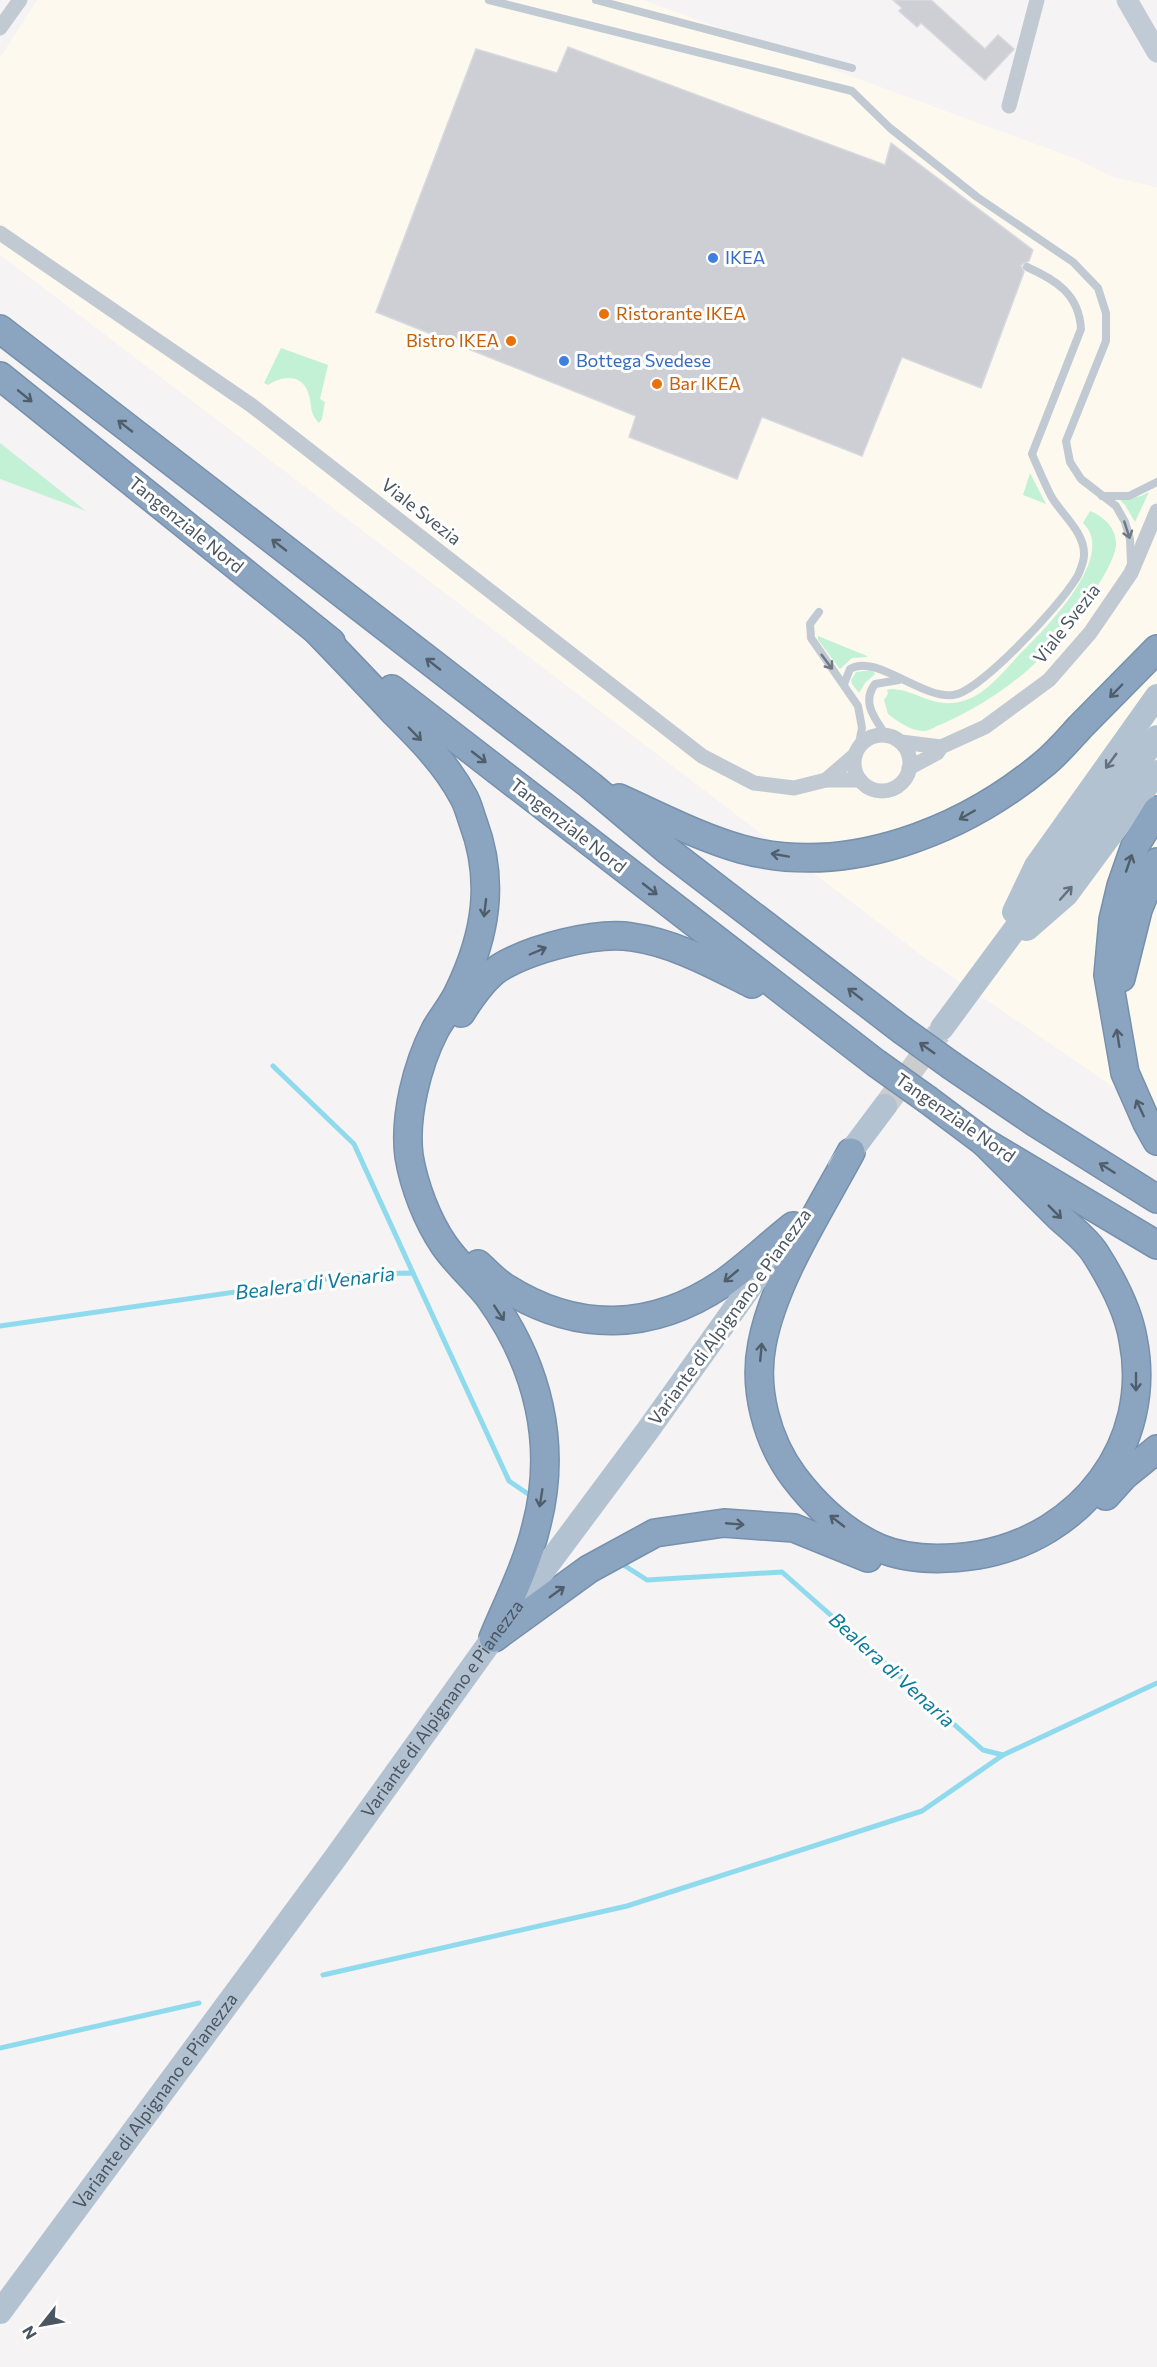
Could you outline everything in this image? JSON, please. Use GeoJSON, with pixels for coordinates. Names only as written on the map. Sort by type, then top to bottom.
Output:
{"type":"FeatureCollection","features":[{"type":"Feature","properties":{"kind":"highway"},"geometry":{"type":"LineString","coordinates":[[0,329],[590,785],[667,850],[902,1030],[1036,1123],[1157,1199]]}},
{"type":"Feature","properties":{"kind":"highway","name":"Tangenziale Nord"},"geometry":{"type":"LineString","coordinates":[[0,376],[317,631],[803,1009],[984,1142],[1157,1245]]}},
{"type":"Feature","properties":{"kind":"highway"},"geometry":{"type":"LineString","coordinates":[[317,631],[432,751],[464,796],[482,846],[488,886],[482,932],[459,992],[437,1027],[422,1057],[410,1122],[409,1155],[421,1201],[444,1245],[488,1296],[514,1336],[533,1380],[544,1430],[544,1476],[537,1527],[516,1585],[493,1638]]}},
{"type":"Feature","properties":{"kind":"highway"},"geometry":{"type":"LineString","coordinates":[[590,785],[686,828],[741,849],[795,858],[858,853],[904,842],[951,824],[997,797],[1046,763],[1157,649]]}},
{"type":"Feature","properties":{"kind":"highway"},"geometry":{"type":"LineString","coordinates":[[1157,810],[1135,846],[1121,886],[1113,920],[1108,975],[1125,1073],[1139,1107],[1157,1141]]}},
{"type":"Feature","properties":{"kind":"highway"},"geometry":{"type":"LineString","coordinates":[[1114,1002],[1138,910],[1157,862]]}},
{"type":"Feature","properties":{"kind":"highway"},"geometry":{"type":"LineString","coordinates":[[793,1226],[722,1283],[694,1300],[658,1316],[624,1322],[583,1318],[542,1307],[504,1287],[473,1259],[448,1227],[431,1193],[420,1151],[423,1108],[430,1070],[448,1032],[475,991],[499,968],[547,948],[592,936],[632,936],[689,953],[803,1009]]}},
{"type":"Feature","properties":{"kind":"highway"},"geometry":{"type":"LineString","coordinates":[[851,1152],[777,1291],[761,1346],[760,1384],[766,1423],[783,1463],[811,1499],[841,1525],[880,1548],[923,1559],[957,1558],[994,1552],[1031,1540],[1068,1516],[1089,1496],[1113,1467],[1128,1431],[1137,1388],[1134,1339],[1120,1299],[1093,1250],[984,1142]]}},
{"type":"Feature","properties":{"kind":"highway"},"geometry":{"type":"LineString","coordinates":[[493,1638],[589,1569],[655,1533],[724,1523],[794,1528],[883,1564],[929,1575],[964,1575],[1002,1567],[1037,1554],[1073,1530],[1124,1476],[1157,1449]]}},
{"type":"Feature","properties":{"kind":"main road"},"geometry":{"type":"LineString","coordinates":[[1127,0],[1157,52]]}},
{"type":"Feature","properties":{"kind":"main road"},"geometry":{"type":"LineString","coordinates":[[1138,21],[1157,68]]}},
{"type":"Feature","properties":{"kind":"main road"},"geometry":{"type":"LineString","coordinates":[[991,961],[1036,866],[1157,696]]}},
{"type":"Feature","properties":{"kind":"main road"},"geometry":{"type":"LineString","coordinates":[[942,1028],[1157,737]]}},
{"type":"Feature","properties":{"kind":"main road"},"geometry":{"type":"LineString","coordinates":[[991,961],[1066,895],[1157,772]]}},
{"type":"Feature","properties":{"kind":"main road","name":"Variante di Alpignano e Pianezza"},"geometry":{"type":"LineString","coordinates":[[0,2312],[648,1430],[793,1226],[885,1106]]}},
{"type":"Feature","properties":{"kind":"street"},"geometry":{"type":"LineString","coordinates":[[0,28],[20,0]]}},
{"type":"Feature","properties":{"kind":"street"},"geometry":{"type":"LineString","coordinates":[[1009,106],[1037,0]]}},
{"type":"Feature","properties":{"kind":"street","name":"Viale Svezia"},"geometry":{"type":"LineString","coordinates":[[0,233],[251,405],[702,756],[754,783],[794,788],[826,780],[860,780]]}},
{"type":"Feature","properties":{"kind":"street","name":"Viale Svezia"},"geometry":{"type":"LineString","coordinates":[[909,768],[937,753],[941,747],[985,727],[1049,680],[1090,633],[1131,573],[1157,511]]}},
{"type":"Feature","properties":{"kind":"street"},"geometry":{"type":"LineString","coordinates":[[901,742],[909,755],[909,768],[902,782],[886,790],[867,786],[860,780],[856,771],[857,752],[870,737],[886,735],[901,742],[941,747]]}},
{"type":"Feature","properties":{"kind":"street","name":"Viale Svezia"},"geometry":{"type":"LineString","coordinates":[[826,780],[857,752]]}},
{"type":"Feature","properties":{"kind":"lane"},"geometry":{"type":"LineString","coordinates":[[489,0],[852,91],[890,128],[978,197],[1073,262],[1098,288],[1106,313],[1106,341],[1066,441],[1070,462],[1081,479],[1116,506],[1125,522],[1130,539],[1131,573]]}},
{"type":"Feature","properties":{"kind":"lane"},"geometry":{"type":"LineString","coordinates":[[596,0],[852,68]]}},
{"type":"Feature","properties":{"kind":"lane"},"geometry":{"type":"LineString","coordinates":[[844,684],[848,670],[860,665],[874,667],[929,692],[953,696],[971,689],[1052,611],[1076,579],[1084,555],[1079,534],[1051,496],[1032,454],[1081,330],[1080,313],[1070,295],[1051,278],[1027,267]]}},
{"type":"Feature","properties":{"kind":"lane"},"geometry":{"type":"LineString","coordinates":[[1102,496],[1129,496],[1157,482]]}},
{"type":"Feature","properties":{"kind":"lane"},"geometry":{"type":"LineString","coordinates":[[819,612],[810,624],[811,638],[858,706],[862,728],[857,752]]}},
{"type":"Feature","properties":{"kind":"lane"},"geometry":{"type":"LineString","coordinates":[[886,735],[869,707],[870,690],[882,681],[901,680]]}},
{"type":"Feature","properties":{"kind":"shaded area"},"geometry":{"type":"Polygon","coordinates":[[[37,0],[643,0],[1074,158],[1113,177],[1157,187],[1157,1117],[925,958],[0,255],[0,58],[37,0]]]}},
{"type":"Feature","properties":{"kind":"green space"},"geometry":{"type":"Polygon","coordinates":[[[281,348],[328,365],[320,399],[325,402],[319,423],[312,412],[308,392],[301,382],[285,378],[268,385],[264,383],[281,348]]]}},
{"type":"Feature","properties":{"kind":"green space"},"geometry":{"type":"Polygon","coordinates":[[[0,443],[86,511],[0,479],[0,443]]]}},
{"type":"Feature","properties":{"kind":"green space"},"geometry":{"type":"Polygon","coordinates":[[[1030,473],[1046,504],[1023,495],[1030,473]]]}},
{"type":"Feature","properties":{"kind":"green space"},"geometry":{"type":"Polygon","coordinates":[[[1149,492],[1135,522],[1120,500],[1149,492]]]}},
{"type":"Feature","properties":{"kind":"green space"},"geometry":{"type":"Polygon","coordinates":[[[1090,511],[1104,519],[1112,528],[1116,545],[1112,558],[1094,592],[1067,628],[1040,658],[1010,684],[988,699],[966,713],[929,730],[920,731],[910,728],[888,714],[884,700],[888,694],[887,690],[901,690],[936,702],[955,703],[974,697],[1001,675],[1058,613],[1073,594],[1084,574],[1091,555],[1091,538],[1083,523],[1090,511]]]}},
{"type":"Feature","properties":{"kind":"green space"},"geometry":{"type":"Polygon","coordinates":[[[818,636],[867,657],[852,658],[840,669],[818,640],[818,636]]]}},
{"type":"Feature","properties":{"kind":"green space"},"geometry":{"type":"Polygon","coordinates":[[[873,670],[875,674],[865,683],[859,693],[851,680],[856,672],[873,670]]]}},
{"type":"Feature","properties":{"kind":"building"},"geometry":{"type":"Polygon","coordinates":[[[893,0],[931,0],[985,49],[998,35],[1014,49],[985,80],[921,23],[917,27],[899,11],[902,8],[893,0]]]}},
{"type":"Feature","properties":{"kind":"building","name":"IKEA"},"geometry":{"type":"Polygon","coordinates":[[[568,47],[885,165],[891,143],[1033,250],[1029,261],[1021,265],[1024,272],[981,388],[902,357],[862,456],[762,417],[737,479],[629,437],[636,416],[376,312],[476,49],[557,73],[568,47]]]}},
{"type":"Feature","properties":{"kind":"waterway"},"geometry":{"type":"LineString","coordinates":[[273,1066],[354,1144],[413,1273]]}},
{"type":"Feature","properties":{"kind":"waterway","name":"Bealera di Venaria"},"geometry":{"type":"LineString","coordinates":[[0,1326],[360,1274],[413,1273],[509,1481],[531,1496]]}},
{"type":"Feature","properties":{"kind":"waterway","name":"Bealera di Venaria"},"geometry":{"type":"LineString","coordinates":[[622,1564],[647,1580],[782,1572],[983,1750],[1003,1755],[1157,1683]]}},
{"type":"Feature","properties":{"kind":"waterway"},"geometry":{"type":"LineString","coordinates":[[323,1975],[627,1906],[922,1811],[1003,1755]]}},
{"type":"Feature","properties":{"kind":"waterway"},"geometry":{"type":"LineString","coordinates":[[0,2048],[199,2003]]}},
{"type":"Feature","properties":{"kind":"tunnel"},"geometry":{"type":"LineString","coordinates":[[885,1106],[939,1033]]}},
{"type":"Feature","properties":{"kind":"place","name":"IKEA"},"geometry":{"type":"Point","coordinates":[713,258]}},
{"type":"Feature","properties":{"kind":"place","name":"Ristorante IKEA"},"geometry":{"type":"Point","coordinates":[604,314]}},
{"type":"Feature","properties":{"kind":"place","name":"Bistro IKEA"},"geometry":{"type":"Point","coordinates":[511,341]}},
{"type":"Feature","properties":{"kind":"place","name":"Bottega Svedese"},"geometry":{"type":"Point","coordinates":[564,361]}},
{"type":"Feature","properties":{"kind":"place","name":"Bar IKEA"},"geometry":{"type":"Point","coordinates":[657,384]}}]}
